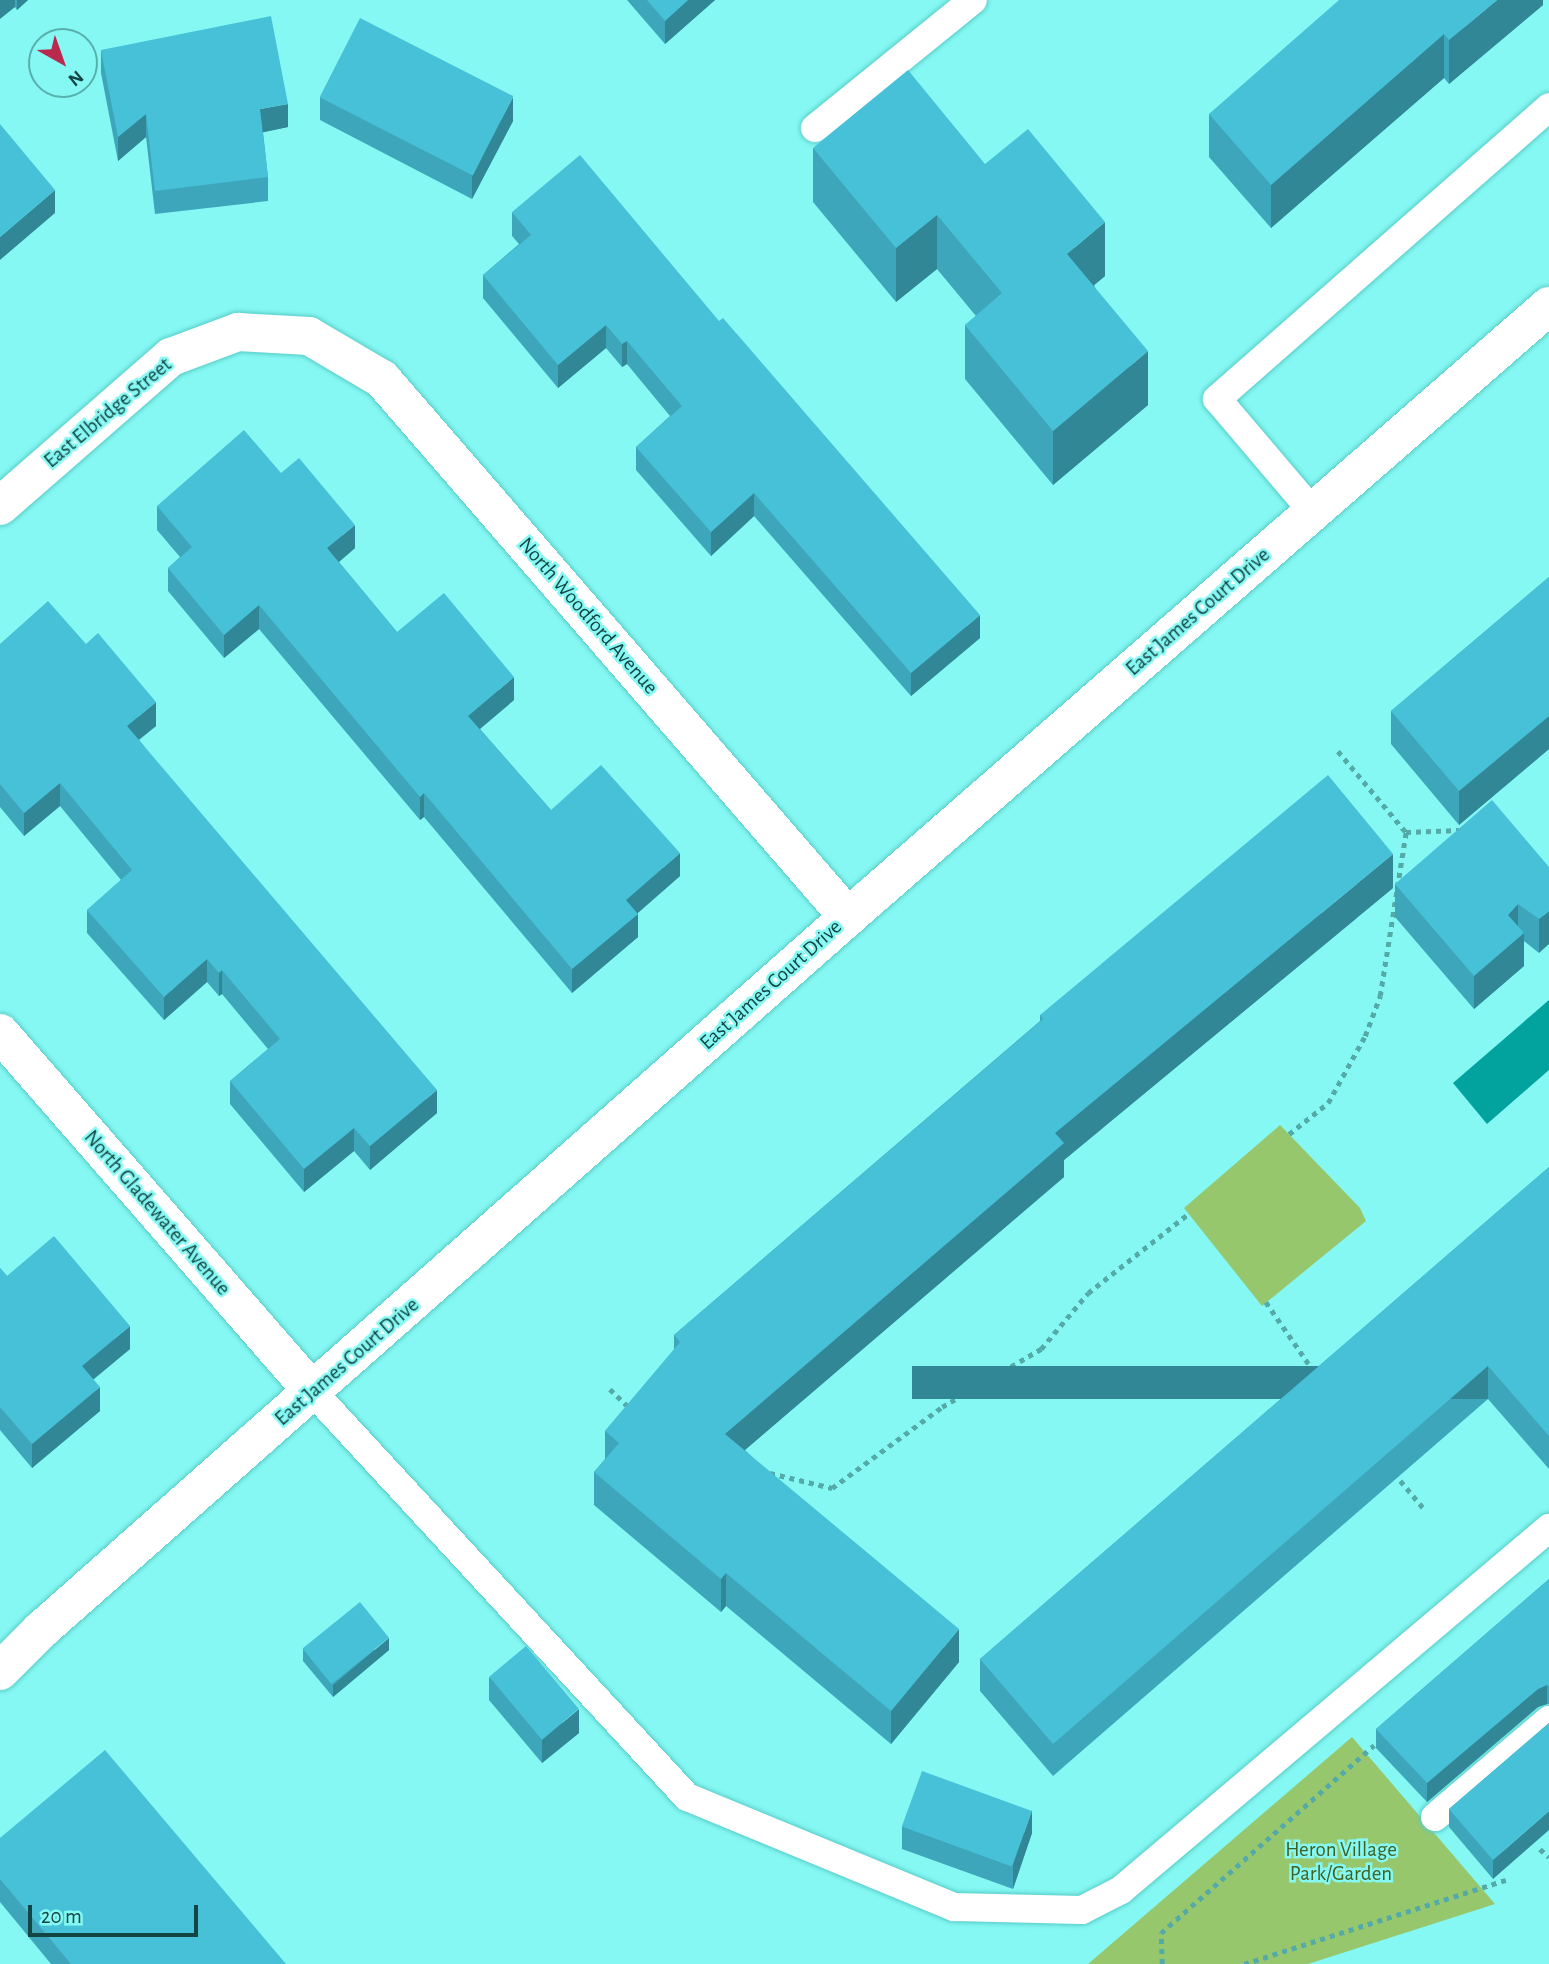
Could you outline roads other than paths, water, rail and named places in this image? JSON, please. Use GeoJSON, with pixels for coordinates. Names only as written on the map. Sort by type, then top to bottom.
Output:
{"type":"FeatureCollection","features":[{"type":"Feature","properties":{"kind":"street","name":"East James Court Drive"},"geometry":{"type":"LineString","coordinates":[[0,1671],[41,1630],[848,917],[1549,306]]}},
{"type":"Feature","properties":{"kind":"street","name":"East Elbridge Street"},"geometry":{"type":"LineString","coordinates":[[0,506],[171,357],[238,332],[309,336]]}},
{"type":"Feature","properties":{"kind":"street","name":"North Woodford Avenue"},"geometry":{"type":"LineString","coordinates":[[309,336],[382,379],[848,917]]}},
{"type":"Feature","properties":{"kind":"street","name":"North Gladewater Avenue"},"geometry":{"type":"LineString","coordinates":[[0,1033],[313,1392]]}},
{"type":"Feature","properties":{"kind":"lane"},"geometry":{"type":"LineString","coordinates":[[815,128],[973,0]]}},
{"type":"Feature","properties":{"kind":"lane"},"geometry":{"type":"LineString","coordinates":[[1313,512],[1217,400],[1549,107]]}},
{"type":"Feature","properties":{"kind":"lane"},"geometry":{"type":"LineString","coordinates":[[313,1392],[687,1797],[954,1907],[1082,1910],[1121,1890],[1549,1528]]}},
{"type":"Feature","properties":{"kind":"lane"},"geometry":{"type":"LineString","coordinates":[[1435,1817],[1549,1720]]}},
{"type":"Feature","properties":{"kind":"water"},"geometry":{"type":"Polygon","coordinates":[[[1549,1000],[1549,1070],[1487,1124],[1453,1083],[1549,1000]]]}},
{"type":"Feature","properties":{"kind":"park label","name":"Heron Village Park/Garden"},"geometry":{"type":"Point","coordinates":[1341,1862]}}]}
